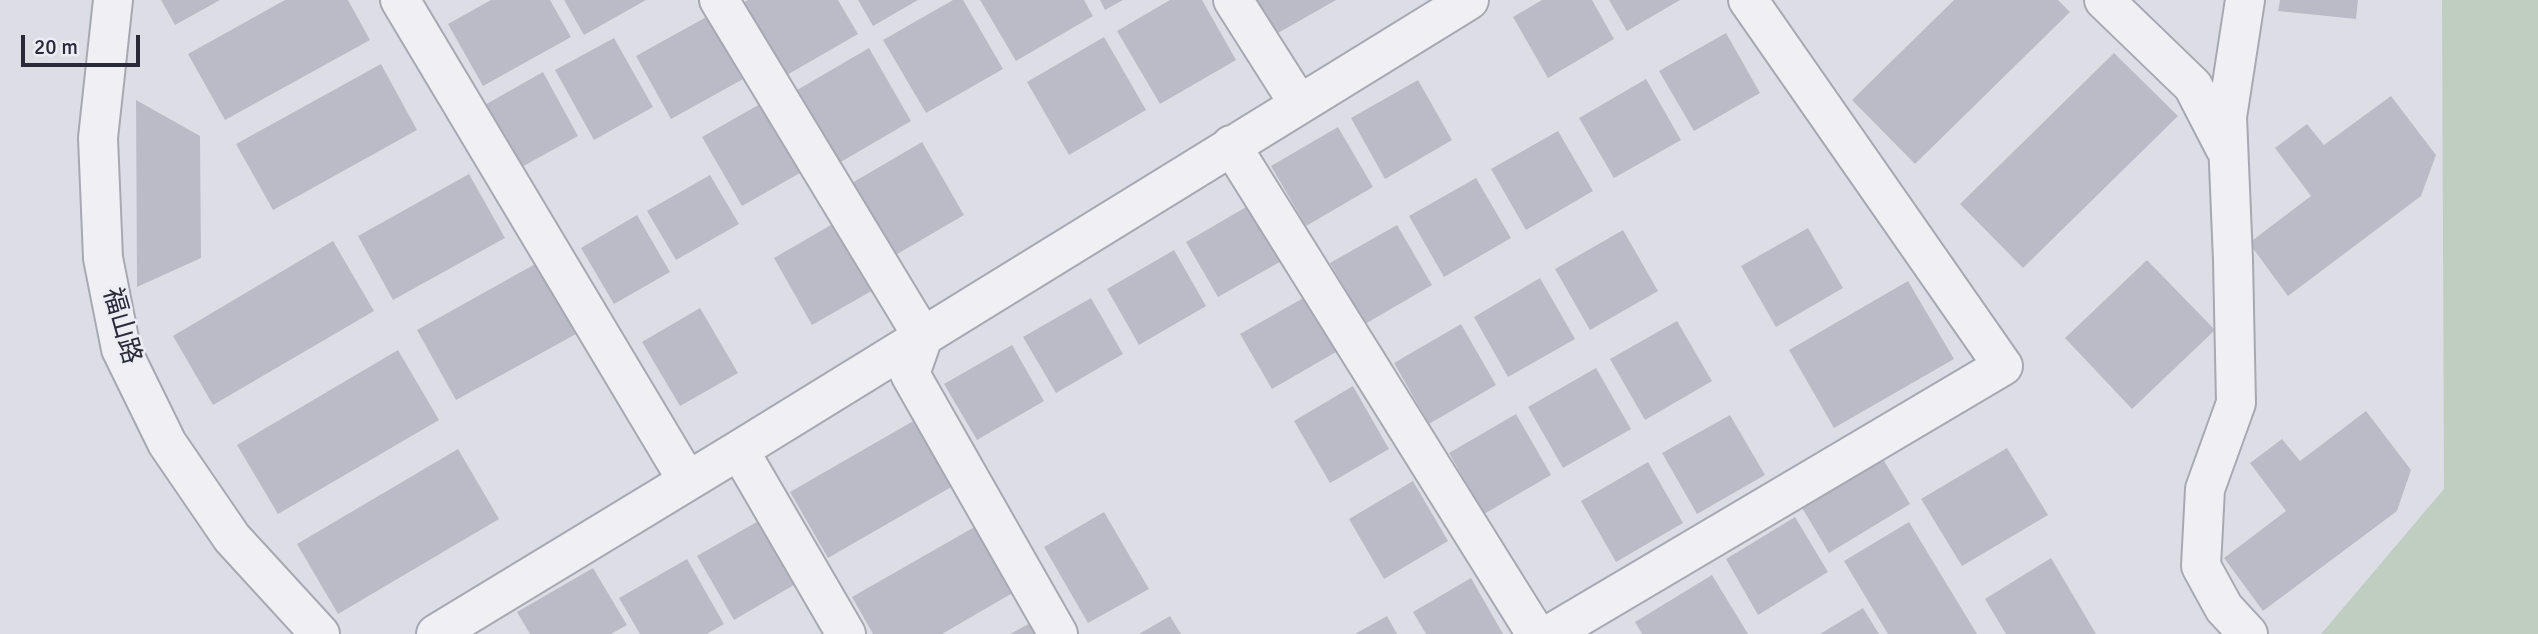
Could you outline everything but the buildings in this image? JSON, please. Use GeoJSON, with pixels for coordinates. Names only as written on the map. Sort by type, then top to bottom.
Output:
{"type":"FeatureCollection","features":[{"type":"Feature","properties":{"kind":"street","name":"福山路"},"geometry":{"type":"LineString","coordinates":[[113,0],[98,138],[103,258],[121,349],[167,443],[232,538],[320,634]]}},
{"type":"Feature","properties":{"kind":"street"},"geometry":{"type":"LineString","coordinates":[[400,0],[687,480]]}},
{"type":"Feature","properties":{"kind":"street"},"geometry":{"type":"LineString","coordinates":[[719,0],[923,337]]}},
{"type":"Feature","properties":{"kind":"street"},"geometry":{"type":"LineString","coordinates":[[1233,0],[1299,104]]}},
{"type":"Feature","properties":{"kind":"street"},"geometry":{"type":"LineString","coordinates":[[436,634],[482,624],[687,480],[1469,0]]}},
{"type":"Feature","properties":{"kind":"street"},"geometry":{"type":"LineString","coordinates":[[1550,634],[2003,366],[1748,0]]}},
{"type":"Feature","properties":{"kind":"street"},"geometry":{"type":"LineString","coordinates":[[2104,0],[2193,86],[2229,157]]}},
{"type":"Feature","properties":{"kind":"street"},"geometry":{"type":"LineString","coordinates":[[2245,0],[2227,117],[2236,403],[2205,489],[2201,566],[2224,608],[2248,634]]}},
{"type":"Feature","properties":{"kind":"street"},"geometry":{"type":"LineString","coordinates":[[1231,145],[1536,634]]}},
{"type":"Feature","properties":{"kind":"street"},"geometry":{"type":"LineString","coordinates":[[923,337],[910,374],[1058,634]]}},
{"type":"Feature","properties":{"kind":"street"},"geometry":{"type":"LineString","coordinates":[[739,450],[846,634]]}},
{"type":"Feature","properties":{"kind":"green space"},"geometry":{"type":"Polygon","coordinates":[[[2442,0],[2538,0],[2538,634],[2321,634],[2444,489],[2442,0]]]}}]}
